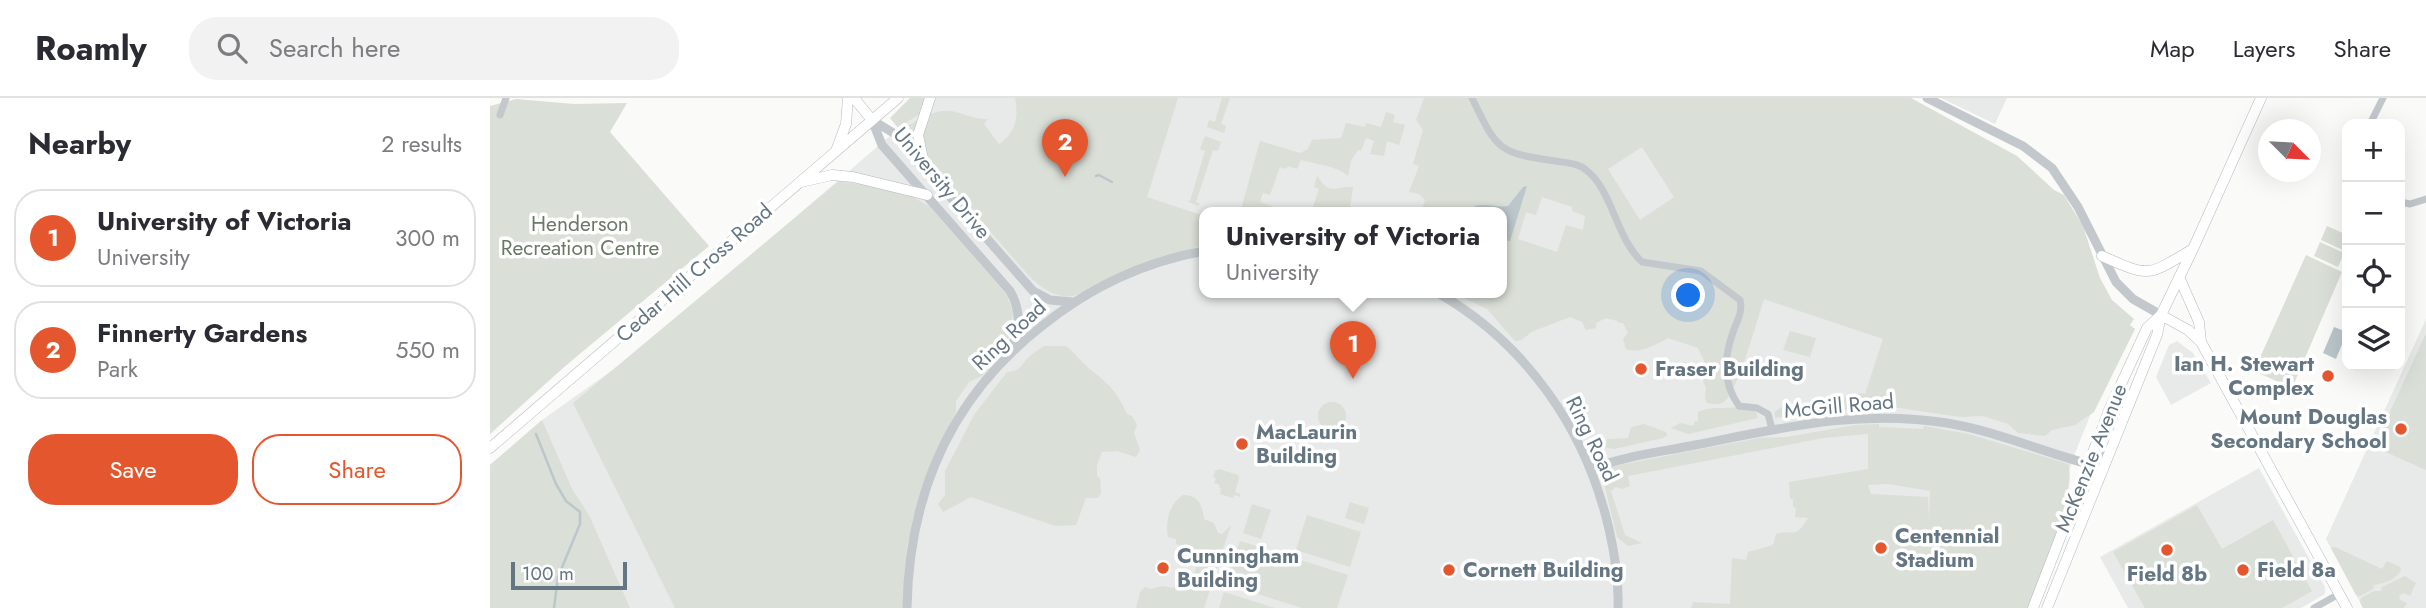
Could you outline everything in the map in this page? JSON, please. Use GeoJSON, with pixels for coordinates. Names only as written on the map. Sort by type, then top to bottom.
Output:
{"type":"FeatureCollection","features":[{"type":"Feature","properties":{"kind":"main road"},"geometry":{"type":"LineString","coordinates":[[836,152],[846,124],[848,98]]}},
{"type":"Feature","properties":{"kind":"main road"},"geometry":{"type":"LineString","coordinates":[[854,98],[872,120]]}},
{"type":"Feature","properties":{"kind":"main road","name":"Cedar Hill Cross Road"},"geometry":{"type":"LineString","coordinates":[[490,448],[898,98]]}},
{"type":"Feature","properties":{"kind":"main road"},"geometry":{"type":"LineString","coordinates":[[925,169],[918,135],[930,98]]}},
{"type":"Feature","properties":{"kind":"main road","name":"McKenzie Avenue"},"geometry":{"type":"LineString","coordinates":[[2047,608],[2157,335],[2161,315],[2261,98]]}},
{"type":"Feature","properties":{"kind":"main road"},"geometry":{"type":"LineString","coordinates":[[801,182],[832,176],[853,177],[927,195]]}},
{"type":"Feature","properties":{"kind":"main road"},"geometry":{"type":"LineString","coordinates":[[2102,256],[2138,271],[2151,271],[2193,249]]}},
{"type":"Feature","properties":{"kind":"main road"},"geometry":{"type":"LineString","coordinates":[[2179,277],[2199,322],[2201,342]]}},
{"type":"Feature","properties":{"kind":"main road"},"geometry":{"type":"LineString","coordinates":[[2161,315],[2188,330],[2201,342],[2347,608]]}},
{"type":"Feature","properties":{"kind":"main road","name":"McKenzie Avenue"},"geometry":{"type":"LineString","coordinates":[[2033,608],[2087,464],[2147,328],[2161,315]]}},
{"type":"Feature","properties":{"kind":"street"},"geometry":{"type":"LineString","coordinates":[[500,115],[506,98]]}},
{"type":"Feature","properties":{"kind":"street"},"geometry":{"type":"LineString","coordinates":[[1472,98],[1489,134],[1506,149],[1522,156],[1577,165],[1591,174],[1630,247],[1642,262],[1701,271],[1740,300],[1742,309],[1728,350],[1727,386],[1739,405],[1757,408],[1768,414],[1772,429]]}},
{"type":"Feature","properties":{"kind":"street"},"geometry":{"type":"LineString","coordinates":[[1927,98],[2023,146],[2052,169],[2078,207],[2112,276],[2126,292],[2161,315]]}},
{"type":"Feature","properties":{"kind":"street"},"geometry":{"type":"LineString","coordinates":[[2372,119],[2383,98]]}},
{"type":"Feature","properties":{"kind":"street","name":"University Drive"},"geometry":{"type":"LineString","coordinates":[[872,120],[895,134],[1033,291],[1050,300],[1073,302]]}},
{"type":"Feature","properties":{"kind":"street","name":"University Drive"},"geometry":{"type":"LineString","coordinates":[[872,120],[882,145],[1014,297],[1018,310],[1018,331],[1014,344],[1000,362]]}},
{"type":"Feature","properties":{"kind":"street"},"geometry":{"type":"LineString","coordinates":[[2405,203],[2426,199]]}},
{"type":"Feature","properties":{"kind":"street","name":"Ring Road"},"geometry":{"type":"LineString","coordinates":[[907,608],[911,546],[924,492],[957,420],[974,393],[1000,362],[1073,302],[1101,285],[1138,269],[1199,252]]}},
{"type":"Feature","properties":{"kind":"street","name":"Ring Road"},"geometry":{"type":"LineString","coordinates":[[1445,298],[1493,332],[1529,368],[1564,414],[1591,469],[1615,552],[1618,608]]}},
{"type":"Feature","properties":{"kind":"street","name":"McGill Road"},"geometry":{"type":"LineString","coordinates":[[1591,469],[1621,459],[1772,429],[1849,418],[1917,419],[1988,432],[2087,464]]}},
{"type":"Feature","properties":{"kind":"street"},"geometry":{"type":"LineString","coordinates":[[2083,521],[2090,474],[2087,464],[2100,462],[2109,451]]}},
{"type":"Feature","properties":{"kind":"street"},"geometry":{"type":"LineString","coordinates":[[2314,608],[2339,594]]}},
{"type":"Feature","properties":{"kind":"shaded area"},"geometry":{"type":"Polygon","coordinates":[[[934,98],[1850,98],[2093,408],[2023,608],[490,608],[490,465],[542,420],[642,349],[934,98]]]}},
{"type":"Feature","properties":{"kind":"shaded area"},"geometry":{"type":"Polygon","coordinates":[[[1941,98],[2007,98],[1995,124],[1941,98]]]}},
{"type":"Feature","properties":{"kind":"shaded area"},"geometry":{"type":"Polygon","coordinates":[[[1527,186],[1510,241],[1507,241],[1507,207],[1475,207],[1508,206],[1523,187],[1527,186]]]}},
{"type":"Feature","properties":{"kind":"shaded area","name":"Mount Douglas Secondary School"},"geometry":{"type":"Polygon","coordinates":[[[2426,319],[2426,608],[2363,608],[2326,539],[2402,371],[2405,371],[2405,365],[2426,319]]]}},
{"type":"Feature","properties":{"kind":"shaded area"},"geometry":{"type":"Polygon","coordinates":[[[2334,327],[2342,330],[2342,344],[2336,359],[2323,353],[2334,327]]]}},
{"type":"Feature","properties":{"kind":"shaded area"},"geometry":{"type":"Polygon","coordinates":[[[2177,341],[2193,353],[2211,383],[2171,405],[2156,377],[2169,345],[2177,341]]]}},
{"type":"Feature","properties":{"kind":"shaded area"},"geometry":{"type":"Polygon","coordinates":[[[2259,468],[2325,587],[2325,594],[2301,608],[2128,608],[2100,557],[2259,468]]]}},
{"type":"Feature","properties":{"kind":"green space"},"geometry":{"type":"Polygon","coordinates":[[[910,98],[927,98],[921,113],[898,128],[890,118],[910,98]]]}},
{"type":"Feature","properties":{"kind":"green space"},"geometry":{"type":"Polygon","coordinates":[[[1015,98],[1178,98],[1147,197],[1199,214],[1199,246],[1074,296],[1055,294],[1039,285],[901,129],[937,112],[954,112],[988,119],[984,124],[999,144],[1013,129],[1017,111],[1015,98]]]}},
{"type":"Feature","properties":{"kind":"green space"},"geometry":{"type":"Polygon","coordinates":[[[1222,98],[1230,98],[1221,124],[1226,126],[1224,133],[1207,127],[1209,120],[1215,122],[1222,98]]]}},
{"type":"Feature","properties":{"kind":"green space"},"geometry":{"type":"Polygon","coordinates":[[[1424,98],[1911,98],[2017,156],[2054,190],[2064,195],[2083,226],[2100,278],[2112,300],[2134,319],[2130,325],[2135,329],[2094,412],[2075,425],[2052,430],[2045,436],[2018,433],[2008,424],[1983,416],[1960,417],[1900,408],[1837,410],[1775,418],[1775,411],[1782,407],[1865,394],[1883,339],[1764,299],[1741,371],[1729,396],[1722,403],[1707,403],[1703,381],[1707,367],[1698,348],[1668,338],[1642,350],[1626,349],[1623,339],[1628,333],[1623,323],[1606,318],[1596,323],[1596,328],[1586,330],[1582,322],[1570,317],[1515,341],[1487,309],[1464,298],[1507,298],[1507,207],[1423,207],[1425,200],[1419,194],[1409,192],[1419,166],[1413,164],[1423,130],[1416,120],[1424,98]],[[1642,147],[1608,169],[1640,220],[1674,197],[1642,147]],[[1542,197],[1536,215],[1526,212],[1518,239],[1557,252],[1566,225],[1583,230],[1585,216],[1572,211],[1572,207],[1542,197]]]}},
{"type":"Feature","properties":{"kind":"green space","name":"Henderson Recreation Centre"},"geometry":{"type":"Polygon","coordinates":[[[516,99],[574,104],[627,103],[610,132],[709,246],[563,368],[490,434],[490,106],[516,99]]]}},
{"type":"Feature","properties":{"kind":"green space"},"geometry":{"type":"Polygon","coordinates":[[[1386,112],[1395,115],[1393,122],[1405,125],[1399,145],[1387,141],[1384,156],[1370,154],[1374,141],[1366,138],[1361,151],[1358,150],[1351,161],[1348,176],[1332,168],[1301,160],[1297,169],[1280,167],[1270,195],[1263,193],[1260,202],[1274,207],[1242,207],[1260,141],[1300,153],[1308,149],[1312,140],[1341,138],[1346,123],[1365,127],[1366,123],[1381,127],[1386,112]]]}},
{"type":"Feature","properties":{"kind":"green space"},"geometry":{"type":"Polygon","coordinates":[[[1205,136],[1221,142],[1218,151],[1213,150],[1196,202],[1200,204],[1197,206],[1185,200],[1190,201],[1205,151],[1200,149],[1205,136]]]}},
{"type":"Feature","properties":{"kind":"green space"},"geometry":{"type":"Polygon","coordinates":[[[1317,176],[1333,189],[1353,187],[1350,207],[1313,207],[1319,189],[1314,187],[1317,176]]]}},
{"type":"Feature","properties":{"kind":"green space"},"geometry":{"type":"Polygon","coordinates":[[[839,181],[903,191],[930,207],[1006,294],[1013,311],[1010,334],[998,358],[982,376],[969,382],[956,401],[956,412],[931,462],[917,502],[907,547],[903,608],[675,608],[573,403],[839,181]]]}},
{"type":"Feature","properties":{"kind":"green space"},"geometry":{"type":"Polygon","coordinates":[[[2327,226],[2342,233],[2342,250],[2321,240],[2327,226]]]}},
{"type":"Feature","properties":{"kind":"green space"},"geometry":{"type":"Polygon","coordinates":[[[2320,242],[2342,252],[2338,267],[2314,256],[2320,242]]]}},
{"type":"Feature","properties":{"kind":"green space"},"geometry":{"type":"Polygon","coordinates":[[[2306,255],[2342,272],[2292,388],[2254,371],[2306,255]]]}},
{"type":"Feature","properties":{"kind":"green space"},"geometry":{"type":"Polygon","coordinates":[[[1790,331],[1816,338],[1810,357],[1783,350],[1790,331]]]}},
{"type":"Feature","properties":{"kind":"green space"},"geometry":{"type":"Polygon","coordinates":[[[2426,333],[2426,470],[2374,447],[2426,333]]]}},
{"type":"Feature","properties":{"kind":"green space"},"geometry":{"type":"Polygon","coordinates":[[[1044,346],[1066,346],[1112,389],[1137,425],[1134,433],[1140,450],[1136,457],[1117,451],[1102,452],[1097,465],[1101,493],[1098,498],[1086,498],[1076,525],[1055,526],[971,497],[943,512],[938,504],[945,495],[945,471],[974,415],[1007,372],[1018,369],[1044,346]]]}},
{"type":"Feature","properties":{"kind":"green space"},"geometry":{"type":"Polygon","coordinates":[[[1332,402],[1342,406],[1346,416],[1342,426],[1332,430],[1322,426],[1318,416],[1322,406],[1332,402]]]}},
{"type":"Feature","properties":{"kind":"green space"},"geometry":{"type":"Polygon","coordinates":[[[1739,407],[1756,412],[1758,418],[1688,434],[1671,428],[1680,423],[1693,426],[1695,421],[1698,422],[1698,412],[1703,410],[1739,407]]]}},
{"type":"Feature","properties":{"kind":"green space"},"geometry":{"type":"Polygon","coordinates":[[[542,420],[572,489],[589,515],[630,608],[490,608],[490,465],[542,420]]]}},
{"type":"Feature","properties":{"kind":"green space"},"geometry":{"type":"Polygon","coordinates":[[[1644,424],[1666,432],[1667,435],[1614,449],[1604,447],[1607,439],[1628,438],[1631,427],[1644,424]]]}},
{"type":"Feature","properties":{"kind":"green space"},"geometry":{"type":"Polygon","coordinates":[[[1879,424],[1879,427],[1923,429],[1924,426],[1969,434],[2068,464],[2070,476],[2063,513],[2030,608],[1691,608],[1693,602],[1730,604],[1732,558],[1746,560],[1748,552],[1773,545],[1776,534],[1801,529],[1808,518],[1795,517],[1796,508],[1793,507],[1793,499],[1790,499],[1789,482],[1868,469],[1868,434],[1823,438],[1628,476],[1630,486],[1622,489],[1616,487],[1611,491],[1625,535],[1642,543],[1628,546],[1617,537],[1603,479],[1603,473],[1609,467],[1759,438],[1786,437],[1856,425],[1879,424]],[[1889,484],[1868,485],[1871,494],[1928,497],[1929,522],[1930,491],[1889,484]]]}},
{"type":"Feature","properties":{"kind":"green space"},"geometry":{"type":"Polygon","coordinates":[[[1219,469],[1238,475],[1235,492],[1240,494],[1240,497],[1220,494],[1221,488],[1214,483],[1216,478],[1213,477],[1219,469]]]}},
{"type":"Feature","properties":{"kind":"green space"},"geometry":{"type":"Polygon","coordinates":[[[1183,495],[1198,501],[1204,519],[1214,523],[1218,533],[1222,534],[1231,525],[1204,608],[1136,608],[1140,592],[1145,587],[1173,588],[1178,583],[1188,581],[1194,574],[1195,561],[1189,548],[1176,544],[1176,539],[1168,537],[1167,532],[1171,508],[1183,495]]]}},
{"type":"Feature","properties":{"kind":"green space"},"geometry":{"type":"Polygon","coordinates":[[[1350,502],[1369,508],[1364,524],[1345,518],[1350,502]]]}},
{"type":"Feature","properties":{"kind":"green space"},"geometry":{"type":"Polygon","coordinates":[[[1252,504],[1271,510],[1261,539],[1243,533],[1252,504]]]}},
{"type":"Feature","properties":{"kind":"green space","name":"Field 8a"},"geometry":{"type":"Polygon","coordinates":[[[2197,505],[2222,549],[2273,520],[2312,591],[2282,608],[2145,608],[2113,552],[2197,505]]]}},
{"type":"Feature","properties":{"kind":"green space"},"geometry":{"type":"Polygon","coordinates":[[[1307,515],[1361,532],[1350,567],[1296,550],[1307,515]]]}},
{"type":"Feature","properties":{"kind":"green space"},"geometry":{"type":"Polygon","coordinates":[[[1240,541],[1348,575],[1337,608],[1302,608],[1226,584],[1240,541]]]}},
{"type":"Feature","properties":{"kind":"green space"},"geometry":{"type":"Polygon","coordinates":[[[2335,547],[2382,569],[2387,561],[2401,570],[2392,579],[2374,585],[2373,589],[2360,596],[2356,595],[2331,548],[2335,547]]]}},
{"type":"Feature","properties":{"kind":"green space"},"geometry":{"type":"Polygon","coordinates":[[[2405,576],[2416,583],[2410,596],[2404,593],[2399,596],[2400,600],[2407,603],[2404,608],[2363,608],[2361,598],[2374,591],[2381,591],[2382,587],[2405,576]]]}},
{"type":"Feature","properties":{"kind":"green space"},"geometry":{"type":"Polygon","coordinates":[[[1224,592],[1275,608],[1219,608],[1224,592]]]}},
{"type":"Feature","properties":{"kind":"waterway"},"geometry":{"type":"LineString","coordinates":[[1096,176],[1112,182]]}},
{"type":"Feature","properties":{"kind":"waterway"},"geometry":{"type":"LineString","coordinates":[[536,434],[556,484],[566,501],[580,512],[580,524],[558,577],[554,608]]}},
{"type":"Feature","properties":{"kind":"place","name":"Finnerty Gardens"},"geometry":{"type":"Point","coordinates":[1065,177]}},
{"type":"Feature","properties":{"kind":"place","name":"Fraser Building"},"geometry":{"type":"Point","coordinates":[1641,369]}},
{"type":"Feature","properties":{"kind":"place","name":"Ian H. Stewart Complex"},"geometry":{"type":"Point","coordinates":[2328,376]}},
{"type":"Feature","properties":{"kind":"place","name":"University of Victoria"},"geometry":{"type":"Point","coordinates":[1353,379]}},
{"type":"Feature","properties":{"kind":"place","name":"Mount Douglas Secondary School"},"geometry":{"type":"Point","coordinates":[2401,429]}},
{"type":"Feature","properties":{"kind":"place","name":"MacLaurin Building"},"geometry":{"type":"Point","coordinates":[1242,444]}},
{"type":"Feature","properties":{"kind":"place","name":"Centennial Stadium"},"geometry":{"type":"Point","coordinates":[1881,548]}},
{"type":"Feature","properties":{"kind":"place","name":"Field 8b"},"geometry":{"type":"Point","coordinates":[2167,550]}},
{"type":"Feature","properties":{"kind":"place","name":"Cunningham Building"},"geometry":{"type":"Point","coordinates":[1163,568]}},
{"type":"Feature","properties":{"kind":"place","name":"Cornett Building"},"geometry":{"type":"Point","coordinates":[1449,570]}},
{"type":"Feature","properties":{"kind":"place","name":"Field 8a"},"geometry":{"type":"Point","coordinates":[2243,570]}}]}
